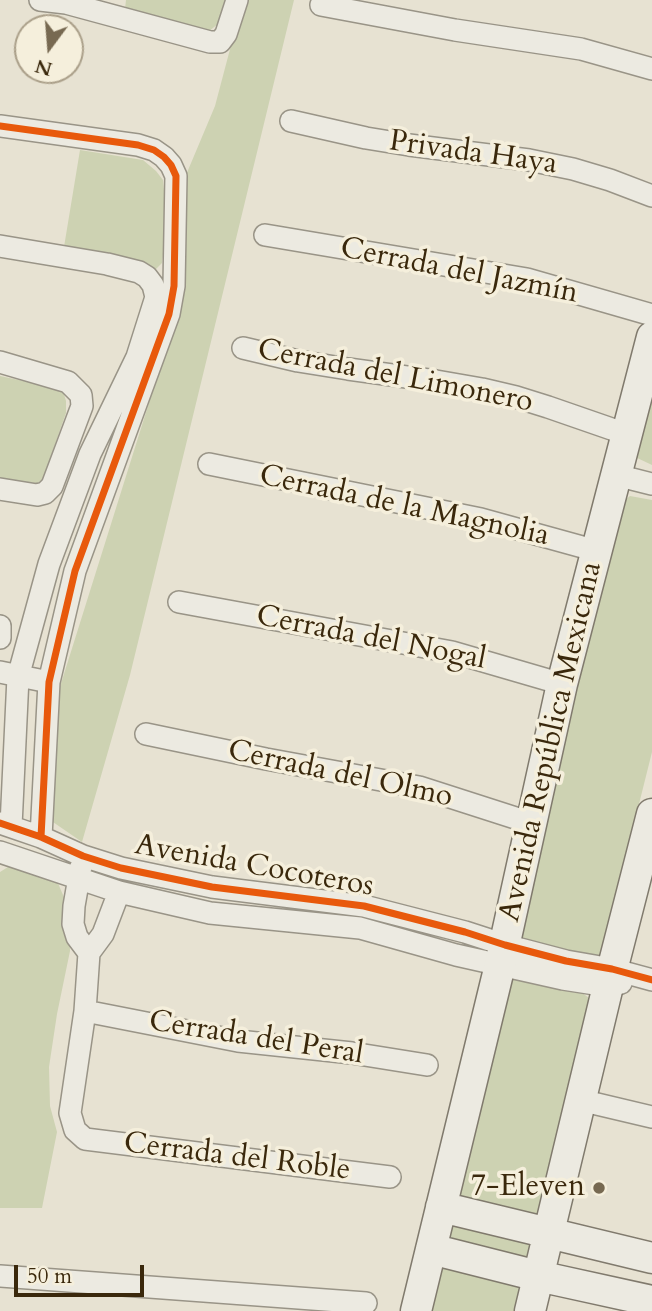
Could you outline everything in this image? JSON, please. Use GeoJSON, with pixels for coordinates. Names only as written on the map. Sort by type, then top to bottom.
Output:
{"type":"FeatureCollection","features":[{"type":"Feature","properties":{"kind":"main road","name":"Avenida República Mexicana"},"geometry":{"type":"LineString","coordinates":[[416,1311],[502,955],[562,684],[652,337]]}},
{"type":"Feature","properties":{"kind":"main road"},"geometry":{"type":"LineString","coordinates":[[530,1311],[610,978],[647,850],[652,814]]}},
{"type":"Feature","properties":{"kind":"main road"},"geometry":{"type":"LineString","coordinates":[[441,1207],[652,1258]]}},
{"type":"Feature","properties":{"kind":"main road"},"geometry":{"type":"LineString","coordinates":[[431,1249],[652,1301]]}},
{"type":"Feature","properties":{"kind":"street"},"geometry":{"type":"LineString","coordinates":[[40,0],[66,4],[210,42],[219,41],[226,34],[237,0]]}},
{"type":"Feature","properties":{"kind":"street"},"geometry":{"type":"LineString","coordinates":[[321,5],[455,30],[581,49],[652,69]]}},
{"type":"Feature","properties":{"kind":"street","name":"Privada Haya"},"geometry":{"type":"LineString","coordinates":[[291,121],[408,145],[529,160],[597,176],[652,196]]}},
{"type":"Feature","properties":{"kind":"street"},"geometry":{"type":"LineString","coordinates":[[0,126],[138,145],[154,150],[164,157],[176,176],[163,286],[156,297],[145,360],[116,461],[75,571],[50,681],[41,838]]}},
{"type":"Feature","properties":{"kind":"street","name":"Cerrada del Jazmín"},"geometry":{"type":"LineString","coordinates":[[265,235],[527,279],[652,315]]}},
{"type":"Feature","properties":{"kind":"street"},"geometry":{"type":"LineString","coordinates":[[0,246],[126,268],[163,286]]}},
{"type":"Feature","properties":{"kind":"street","name":"Cerrada del Limonero"},"geometry":{"type":"LineString","coordinates":[[243,348],[299,361],[482,389],[538,404],[626,434]]}},
{"type":"Feature","properties":{"kind":"street"},"geometry":{"type":"LineString","coordinates":[[5,824],[9,674],[90,454],[145,360]]}},
{"type":"Feature","properties":{"kind":"street"},"geometry":{"type":"LineString","coordinates":[[0,362],[68,382],[81,395],[82,406],[52,486],[45,493],[37,495],[0,489]]}},
{"type":"Feature","properties":{"kind":"street"},"geometry":{"type":"LineString","coordinates":[[67,449],[116,461]]}},
{"type":"Feature","properties":{"kind":"street","name":"Cerrada de la Magnolia"},"geometry":{"type":"LineString","coordinates":[[209,464],[481,519],[597,551]]}},
{"type":"Feature","properties":{"kind":"street"},"geometry":{"type":"LineString","coordinates":[[616,475],[652,484]]}},
{"type":"Feature","properties":{"kind":"street","name":"Cerrada del Nogal"},"geometry":{"type":"LineString","coordinates":[[179,602],[452,652],[562,684]]}},
{"type":"Feature","properties":{"kind":"street"},"geometry":{"type":"LineString","coordinates":[[0,626],[0,638]]}},
{"type":"Feature","properties":{"kind":"street"},"geometry":{"type":"LineString","coordinates":[[9,674],[50,681]]}},
{"type":"Feature","properties":{"kind":"street","name":"Cerrada del Olmo"},"geometry":{"type":"LineString","coordinates":[[146,734],[419,787],[531,822]]}},
{"type":"Feature","properties":{"kind":"street","name":"Avenida Cocoteros"},"geometry":{"type":"LineString","coordinates":[[5,824],[83,856],[121,868],[212,887],[364,906],[465,932],[502,955]]}},
{"type":"Feature","properties":{"kind":"street","name":"Avenida Cocoteros"},"geometry":{"type":"LineString","coordinates":[[0,852],[119,892],[210,913],[360,928],[420,945],[502,955]]}},
{"type":"Feature","properties":{"kind":"street"},"geometry":{"type":"LineString","coordinates":[[83,856],[73,924],[77,937],[89,953]]}},
{"type":"Feature","properties":{"kind":"street"},"geometry":{"type":"LineString","coordinates":[[85,1011],[89,953],[103,934],[119,892]]}},
{"type":"Feature","properties":{"kind":"street"},"geometry":{"type":"LineString","coordinates":[[502,955],[563,979],[647,979]]}},
{"type":"Feature","properties":{"kind":"street","name":"Cerrada del Peral"},"geometry":{"type":"LineString","coordinates":[[85,1011],[239,1041],[352,1053],[427,1065]]}},
{"type":"Feature","properties":{"kind":"street","name":"Cerrada del Roble"},"geometry":{"type":"LineString","coordinates":[[85,1011],[70,1113],[75,1130],[85,1139],[390,1177]]}},
{"type":"Feature","properties":{"kind":"street"},"geometry":{"type":"LineString","coordinates":[[580,1100],[652,1117]]}},
{"type":"Feature","properties":{"kind":"street"},"geometry":{"type":"LineString","coordinates":[[0,1276],[366,1303]]}},
{"type":"Feature","properties":{"kind":"green space"},"geometry":{"type":"Polygon","coordinates":[[[126,0],[227,0],[218,24],[209,31],[195,32],[125,9],[126,0]]]}},
{"type":"Feature","properties":{"kind":"green space"},"geometry":{"type":"Polygon","coordinates":[[[243,0],[294,0],[130,675],[82,842],[50,820],[53,709],[148,406],[181,278],[186,175],[215,106],[243,0]]]}},
{"type":"Feature","properties":{"kind":"green space"},"geometry":{"type":"Polygon","coordinates":[[[80,150],[143,160],[163,180],[167,222],[162,263],[154,271],[64,247],[80,150]]]}},
{"type":"Feature","properties":{"kind":"green space"},"geometry":{"type":"Polygon","coordinates":[[[0,376],[63,391],[66,413],[43,479],[35,485],[0,482],[0,376]]]}},
{"type":"Feature","properties":{"kind":"green space"},"geometry":{"type":"Polygon","coordinates":[[[652,379],[652,465],[633,456],[652,379]]]}},
{"type":"Feature","properties":{"kind":"green space"},"geometry":{"type":"Polygon","coordinates":[[[630,496],[652,500],[652,752],[601,956],[589,963],[516,938],[620,504],[630,496]]]}},
{"type":"Feature","properties":{"kind":"green space"},"geometry":{"type":"Polygon","coordinates":[[[8,867],[21,868],[57,881],[69,909],[70,951],[49,1067],[50,1106],[57,1132],[42,1208],[0,1208],[0,872],[8,867]]]}},
{"type":"Feature","properties":{"kind":"green space"},"geometry":{"type":"Polygon","coordinates":[[[517,977],[581,992],[589,998],[590,1007],[515,1311],[422,1311],[507,981],[517,977]]]}},
{"type":"Feature","properties":{"kind":"cycle path"},"geometry":{"type":"LineString","coordinates":[[0,126],[138,145],[154,150],[164,157],[176,176],[174,286],[169,314],[75,571],[49,682],[41,837]]}},
{"type":"Feature","properties":{"kind":"cycle path"},"geometry":{"type":"LineString","coordinates":[[0,823],[121,868],[212,887],[364,906],[566,961],[612,969],[652,980]]}},
{"type":"Feature","properties":{"kind":"place","name":"7-Eleven"},"geometry":{"type":"Point","coordinates":[599,1188]}}]}
